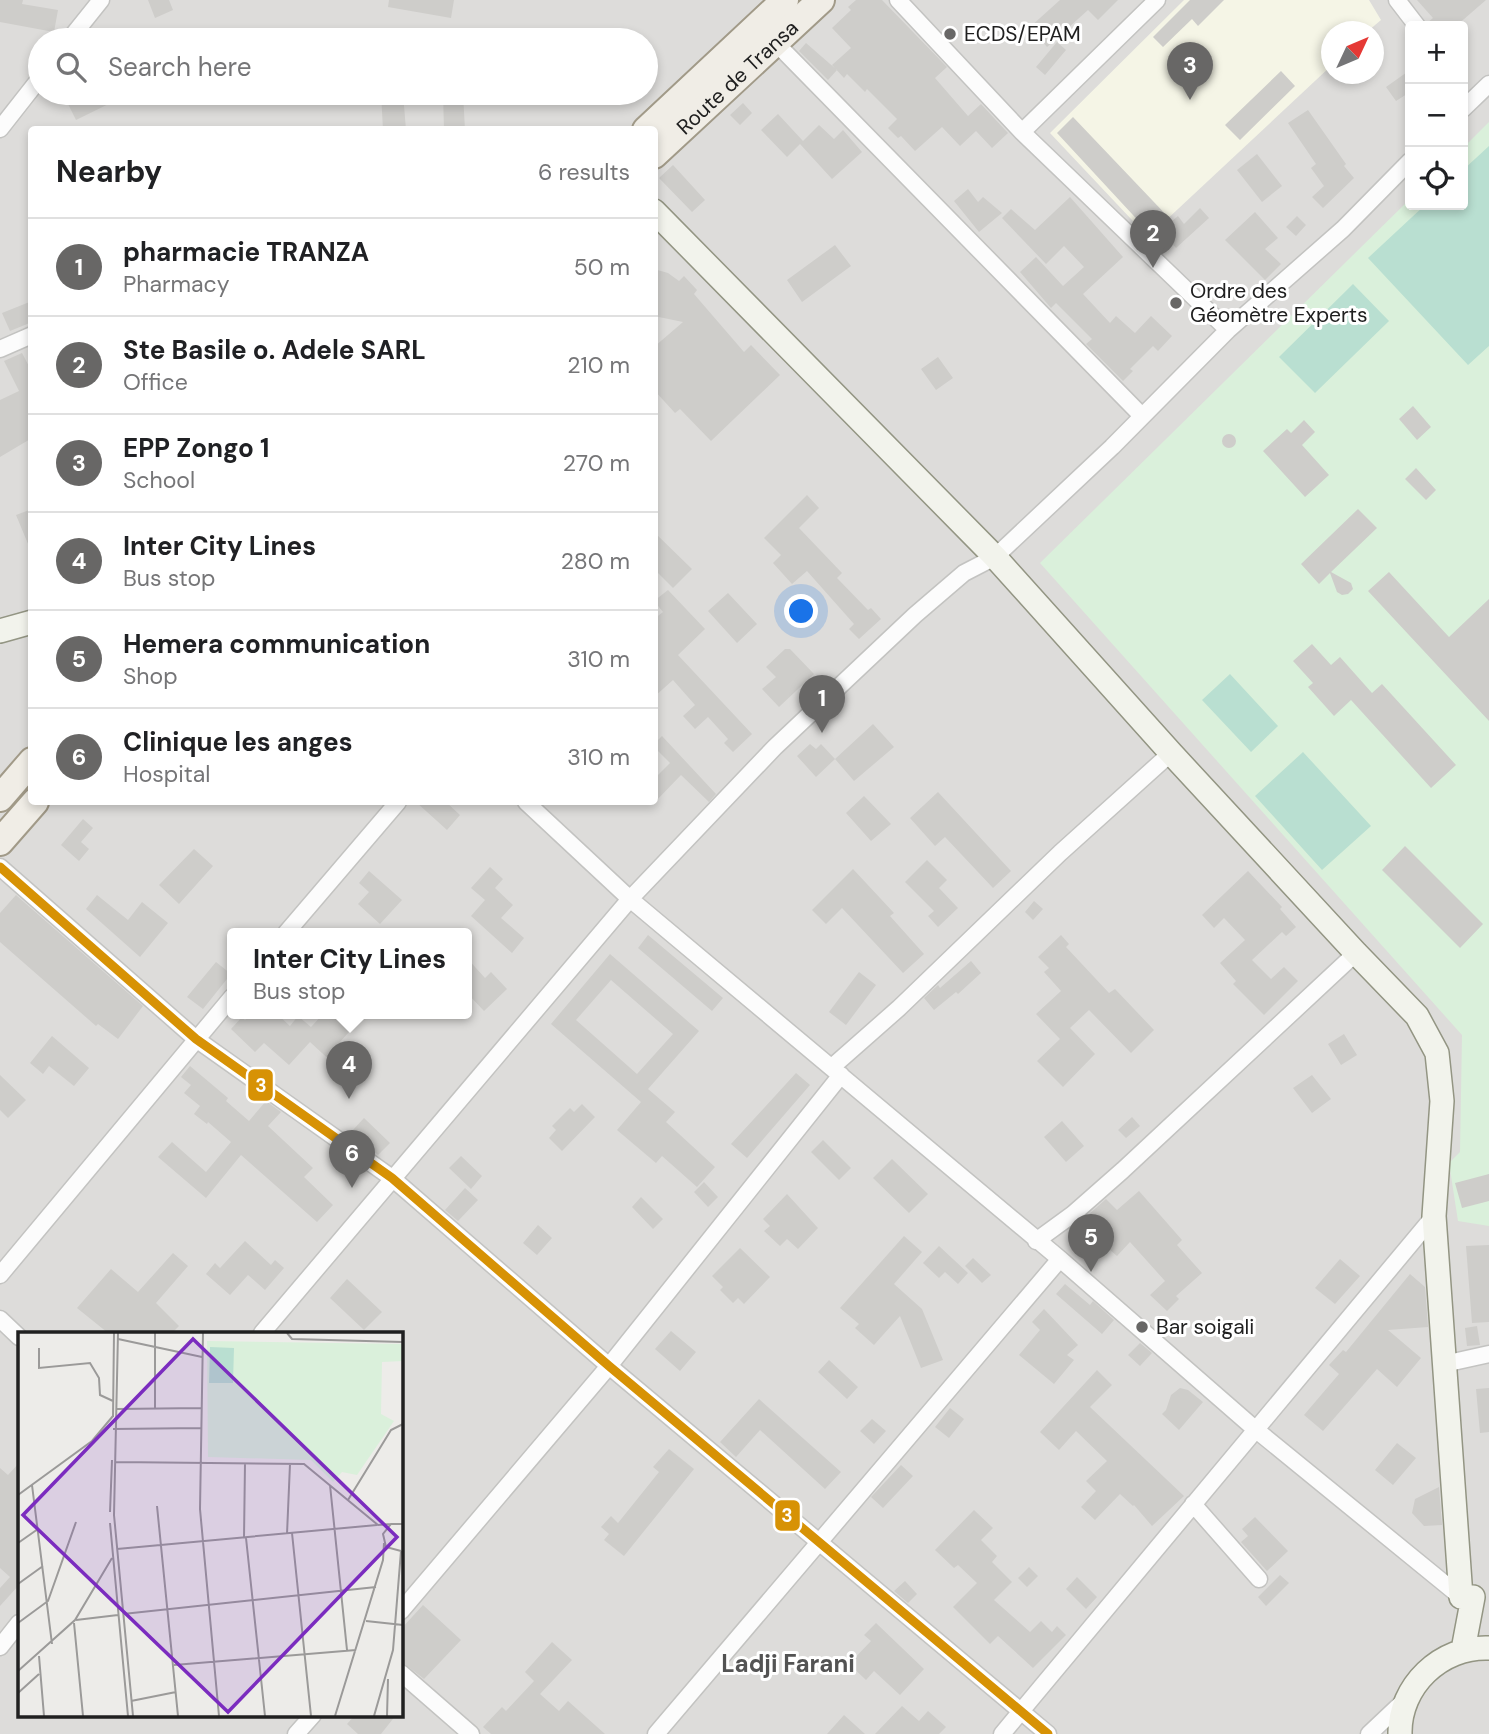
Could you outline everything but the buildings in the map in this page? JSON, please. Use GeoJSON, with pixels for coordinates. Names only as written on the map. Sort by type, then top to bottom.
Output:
{"type":"FeatureCollection","features":[{"type":"Feature","properties":{"kind":"main road","name":"Route de Transa"},"geometry":{"type":"LineString","coordinates":[[658,151],[767,34],[785,0]]}},
{"type":"Feature","properties":{"kind":"main road","name":"Route de Transa"},"geometry":{"type":"LineString","coordinates":[[651,126],[767,34],[821,0]]}},
{"type":"Feature","properties":{"kind":"main road"},"geometry":{"type":"LineString","coordinates":[[0,797],[28,766]]}},
{"type":"Feature","properties":{"kind":"main road"},"geometry":{"type":"LineString","coordinates":[[0,842],[32,805]]}},
{"type":"Feature","properties":{"kind":"street"},"geometry":{"type":"LineString","coordinates":[[79,28],[101,0]]}},
{"type":"Feature","properties":{"kind":"street"},"geometry":{"type":"LineString","coordinates":[[898,0],[1023,132],[1228,330]]}},
{"type":"Feature","properties":{"kind":"street"},"geometry":{"type":"LineString","coordinates":[[1023,132],[1157,0]]}},
{"type":"Feature","properties":{"kind":"street"},"geometry":{"type":"LineString","coordinates":[[1397,0],[1412,21]]}},
{"type":"Feature","properties":{"kind":"street"},"geometry":{"type":"LineString","coordinates":[[767,34],[1142,416]]}},
{"type":"Feature","properties":{"kind":"street"},"geometry":{"type":"LineString","coordinates":[[1468,104],[1489,83]]}},
{"type":"Feature","properties":{"kind":"street"},"geometry":{"type":"LineString","coordinates":[[1,126],[28,93]]}},
{"type":"Feature","properties":{"kind":"street"},"geometry":{"type":"LineString","coordinates":[[263,1332],[631,900],[775,747],[915,615],[964,573],[995,557],[1228,330],[1343,229],[1405,166]]}},
{"type":"Feature","properties":{"kind":"street"},"geometry":{"type":"LineString","coordinates":[[658,215],[995,557],[1171,753],[1417,1016],[1437,1053],[1442,1101],[1434,1216],[1444,1364],[1467,1597],[1462,1650]]}},
{"type":"Feature","properties":{"kind":"street"},"geometry":{"type":"LineString","coordinates":[[0,349],[28,337]]}},
{"type":"Feature","properties":{"kind":"street"},"geometry":{"type":"LineString","coordinates":[[0,631],[28,623]]}},
{"type":"Feature","properties":{"kind":"street"},"geometry":{"type":"LineString","coordinates":[[402,1610],[609,1366],[837,1071],[1060,853],[1171,753]]}},
{"type":"Feature","properties":{"kind":"street"},"geometry":{"type":"LineString","coordinates":[[290,928],[395,805]]}},
{"type":"Feature","properties":{"kind":"street"},"geometry":{"type":"LineString","coordinates":[[529,805],[631,900],[1060,1259],[1255,1429],[1489,1617]]}},
{"type":"Feature","properties":{"kind":"street"},"geometry":{"type":"LineString","coordinates":[[0,867],[196,1039],[392,1178],[609,1366],[1048,1734]]}},
{"type":"Feature","properties":{"kind":"street"},"geometry":{"type":"LineString","coordinates":[[1036,1241],[1073,1214],[1123,1170],[1356,953]]}},
{"type":"Feature","properties":{"kind":"street"},"geometry":{"type":"LineString","coordinates":[[0,1275],[227,1003]]}},
{"type":"Feature","properties":{"kind":"street"},"geometry":{"type":"LineString","coordinates":[[1002,1734],[1434,1216]]}},
{"type":"Feature","properties":{"kind":"street"},"geometry":{"type":"LineString","coordinates":[[656,1734],[1060,1259]]}},
{"type":"Feature","properties":{"kind":"street"},"geometry":{"type":"LineString","coordinates":[[0,1319],[18,1336]]}},
{"type":"Feature","properties":{"kind":"street"},"geometry":{"type":"LineString","coordinates":[[1444,1364],[1489,1354]]}},
{"type":"Feature","properties":{"kind":"street"},"geometry":{"type":"LineString","coordinates":[[1193,1504],[1259,1580]]}},
{"type":"Feature","properties":{"kind":"street"},"geometry":{"type":"LineString","coordinates":[[0,1647],[18,1624]]}},
{"type":"Feature","properties":{"kind":"street"},"geometry":{"type":"LineString","coordinates":[[1369,1734],[1406,1700],[1420,1678],[1439,1661],[1462,1650],[1489,1648]]}},
{"type":"Feature","properties":{"kind":"street"},"geometry":{"type":"LineString","coordinates":[[402,1674],[471,1734]]}},
{"type":"Feature","properties":{"kind":"street"},"geometry":{"type":"LineString","coordinates":[[1400,1734],[1406,1700]]}},
{"type":"Feature","properties":{"kind":"street"},"geometry":{"type":"LineString","coordinates":[[296,1734],[312,1716]]}},
{"type":"Feature","properties":{"kind":"shaded area"},"geometry":{"type":"Polygon","coordinates":[[[0,0],[1489,0],[1489,1734],[0,1734],[0,0]]]}},
{"type":"Feature","properties":{"kind":"shaded area"},"geometry":{"type":"Polygon","coordinates":[[[1184,0],[1369,0],[1381,20],[1321,21],[1321,75],[1148,237],[1050,133],[1184,0]]]}},
{"type":"Feature","properties":{"kind":"green space"},"geometry":{"type":"Polygon","coordinates":[[[1489,122],[1489,1226],[1458,1221],[1449,1163],[1460,1152],[1462,1035],[1040,563],[1405,204],[1405,210],[1468,210],[1468,143],[1489,122]]]}},
{"type":"Feature","properties":{"kind":"green space"},"geometry":{"type":"Polygon","coordinates":[[[1489,146],[1489,346],[1468,365],[1368,258],[1420,210],[1468,210],[1468,165],[1489,146]]]}},
{"type":"Feature","properties":{"kind":"green space"},"geometry":{"type":"Polygon","coordinates":[[[1353,284],[1389,321],[1315,393],[1279,357],[1353,284]]]}},
{"type":"Feature","properties":{"kind":"green space"},"geometry":{"type":"Polygon","coordinates":[[[1230,674],[1278,726],[1251,752],[1202,700],[1230,674]]]}},
{"type":"Feature","properties":{"kind":"green space"},"geometry":{"type":"Polygon","coordinates":[[[1303,752],[1371,826],[1322,870],[1255,796],[1303,752]]]}},
{"type":"Feature","properties":{"kind":"transit line","name":"3"},"geometry":{"type":"LineString","coordinates":[[0,867],[196,1039],[392,1178],[609,1366],[1048,1734]]}},
{"type":"Feature","properties":{"kind":"place","name":"ECDS/EPAM"},"geometry":{"type":"Point","coordinates":[950,34]}},
{"type":"Feature","properties":{"kind":"place","name":"EPP Zongo 1"},"geometry":{"type":"Point","coordinates":[1190,100]}},
{"type":"Feature","properties":{"kind":"place","name":"Ste Basile o. Adele SARL"},"geometry":{"type":"Point","coordinates":[1153,268]}},
{"type":"Feature","properties":{"kind":"place","name":"Ordre des Géomètre Experts"},"geometry":{"type":"Point","coordinates":[1176,303]}},
{"type":"Feature","properties":{"kind":"place","name":"pharmacie TRANZA"},"geometry":{"type":"Point","coordinates":[822,733]}},
{"type":"Feature","properties":{"kind":"place","name":"Inter City Lines"},"geometry":{"type":"Point","coordinates":[349,1099]}},
{"type":"Feature","properties":{"kind":"place","name":"Clinique les anges"},"geometry":{"type":"Point","coordinates":[352,1188]}},
{"type":"Feature","properties":{"kind":"place","name":"Hemera communication"},"geometry":{"type":"Point","coordinates":[1091,1272]}},
{"type":"Feature","properties":{"kind":"place","name":"Bar soigali"},"geometry":{"type":"Point","coordinates":[1142,1327]}},
{"type":"Feature","properties":{"kind":"district","name":"Ladji Farani"},"geometry":{"type":"Point","coordinates":[788,1664]}}]}
